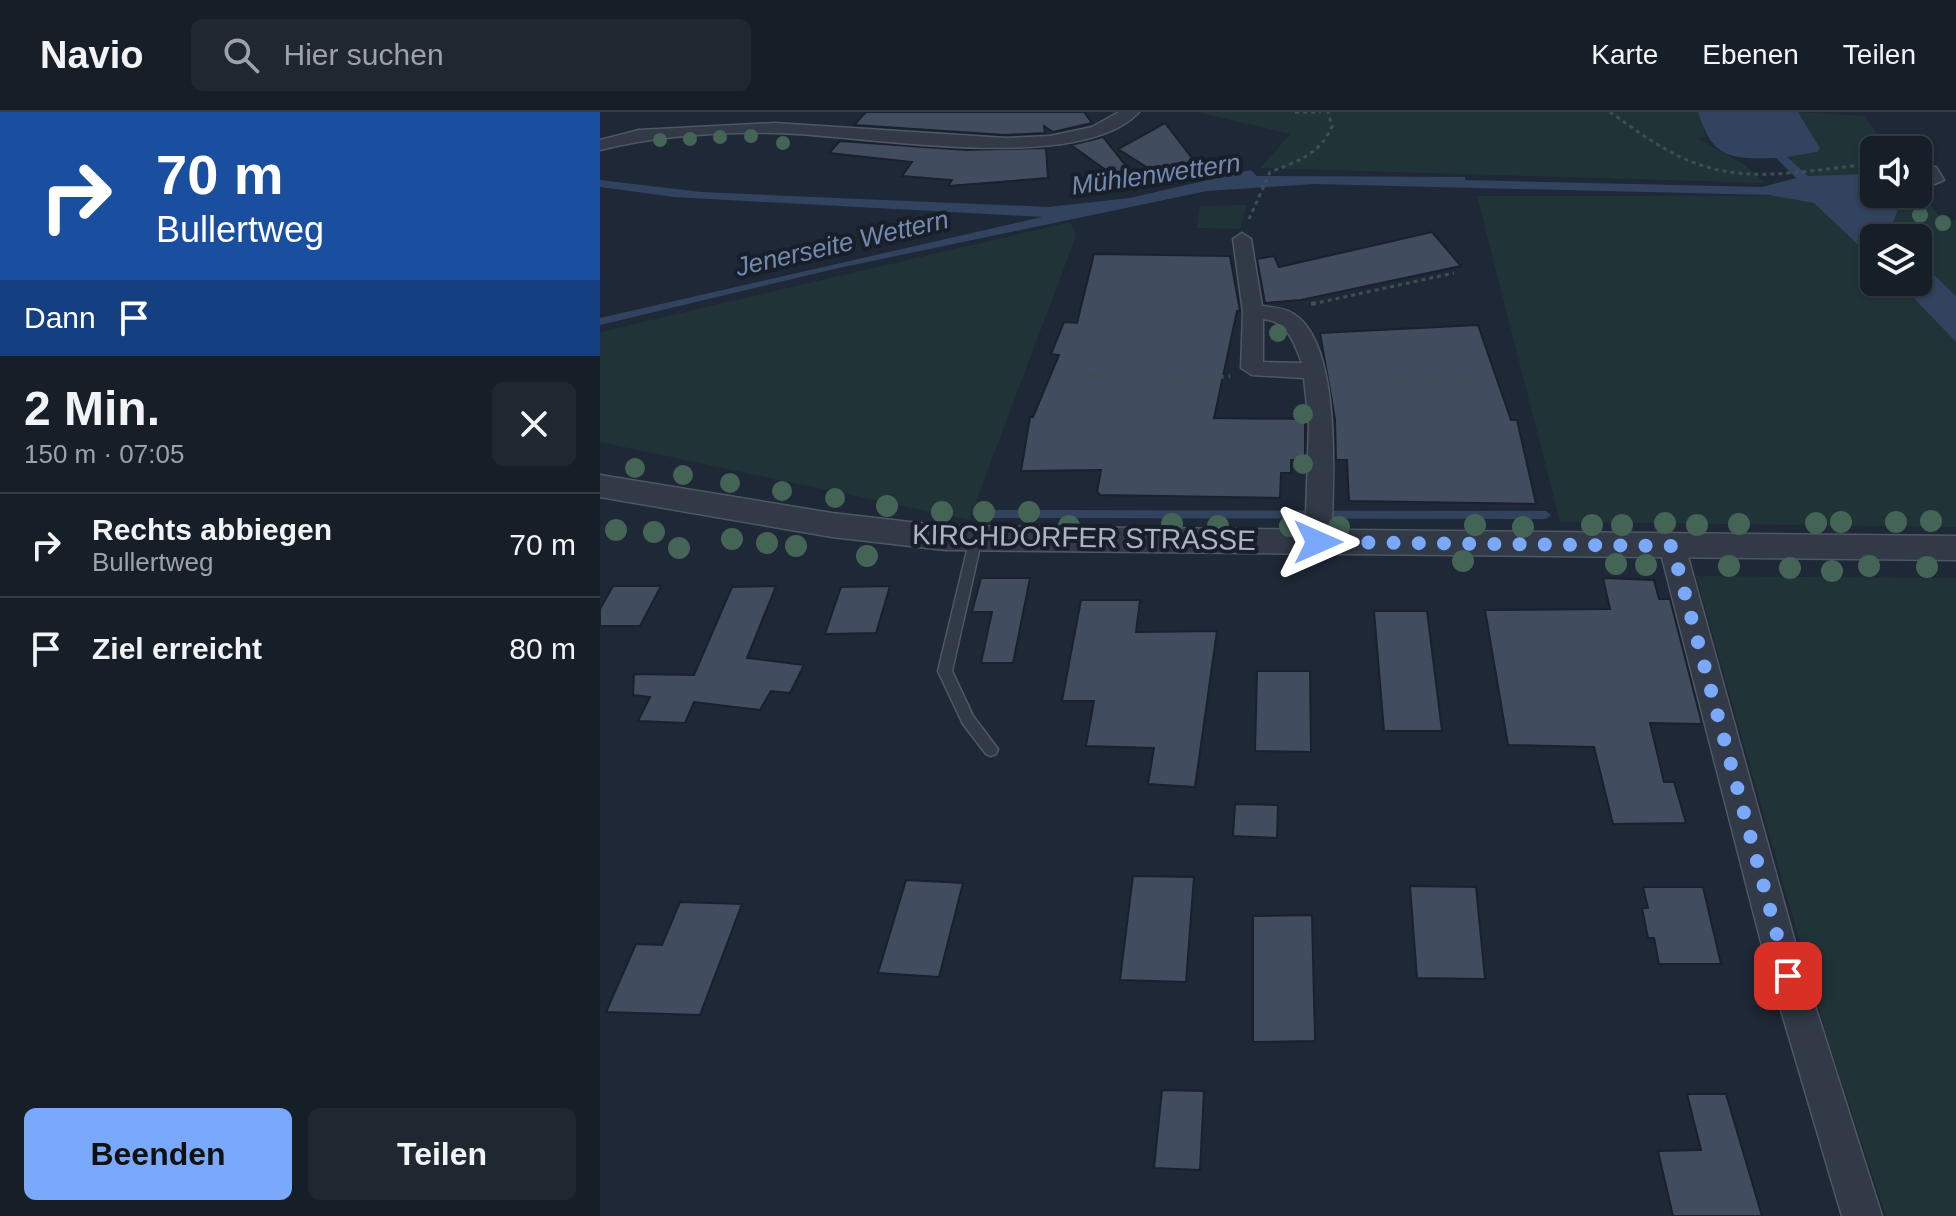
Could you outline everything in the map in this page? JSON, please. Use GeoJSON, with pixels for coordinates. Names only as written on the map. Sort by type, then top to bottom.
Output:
{"type":"FeatureCollection","features":[{"type":"Feature","properties":{"kind":"street"},"geometry":{"type":"LineString","coordinates":[[600,145],[639,135],[775,128],[1005,143],[1050,141],[1097,131],[1131,112]]}},
{"type":"Feature","properties":{"kind":"street"},"geometry":{"type":"LineString","coordinates":[[1242,239],[1252,304],[1252,368],[1316,378]]}},
{"type":"Feature","properties":{"kind":"street"},"geometry":{"type":"LineString","coordinates":[[1252,304],[1277,314],[1295,326],[1316,378],[1319,524]]}},
{"type":"Feature","properties":{"kind":"street","name":"KIRCHDORFER STRASSE"},"geometry":{"type":"LineString","coordinates":[[600,486],[832,525],[945,538],[1319,524],[1672,546],[1956,548]]}},
{"type":"Feature","properties":{"kind":"street"},"geometry":{"type":"LineString","coordinates":[[1672,546],[1779,946],[1862,1216]]}},
{"type":"Feature","properties":{"kind":"lane"},"geometry":{"type":"LineString","coordinates":[[1932,183],[1940,180],[1933,169]]}},
{"type":"Feature","properties":{"kind":"lane"},"geometry":{"type":"LineString","coordinates":[[976,538],[945,671],[968,720],[991,749]]}},
{"type":"Feature","properties":{"kind":"path"},"geometry":{"type":"LineString","coordinates":[[1295,112],[1321,112]]}},
{"type":"Feature","properties":{"kind":"path"},"geometry":{"type":"LineString","coordinates":[[1242,239],[1270,172],[1324,145],[1332,126],[1328,112]]}},
{"type":"Feature","properties":{"kind":"path"},"geometry":{"type":"LineString","coordinates":[[1610,112],[1665,149],[1706,167],[1746,174],[1860,165]]}},
{"type":"Feature","properties":{"kind":"path"},"geometry":{"type":"LineString","coordinates":[[1277,314],[1454,273]]}},
{"type":"Feature","properties":{"kind":"path"},"geometry":{"type":"LineString","coordinates":[[1109,297],[1252,304]]}},
{"type":"Feature","properties":{"kind":"path"},"geometry":{"type":"LineString","coordinates":[[1079,373],[1201,380],[1252,368]]}},
{"type":"Feature","properties":{"kind":"path"},"geometry":{"type":"LineString","coordinates":[[1316,378],[1483,380]]}},
{"type":"Feature","properties":{"kind":"green space"},"geometry":{"type":"Polygon","coordinates":[[[1198,112],[1698,112],[1706,137],[1696,138],[1744,164],[1765,183],[1260,168],[1290,134],[1198,112]]]}},
{"type":"Feature","properties":{"kind":"green space"},"geometry":{"type":"Polygon","coordinates":[[[1798,112],[1864,116],[1879,136],[1860,136],[1860,174],[1807,176],[1786,156],[1817,152],[1820,148],[1798,112]]]}},
{"type":"Feature","properties":{"kind":"green space"},"geometry":{"type":"Polygon","coordinates":[[[1477,196],[1785,196],[1814,203],[1860,247],[1860,296],[1912,296],[1956,342],[1956,527],[1560,522],[1477,196]]]}},
{"type":"Feature","properties":{"kind":"green space"},"geometry":{"type":"Polygon","coordinates":[[[1247,205],[1240,229],[1197,228],[1200,206],[1247,205]]]}},
{"type":"Feature","properties":{"kind":"green space"},"geometry":{"type":"Polygon","coordinates":[[[1932,206],[1946,225],[1956,219],[1956,296],[1932,273],[1932,224],[1892,224],[1899,208],[1932,206]]]}},
{"type":"Feature","properties":{"kind":"green space"},"geometry":{"type":"Polygon","coordinates":[[[1070,222],[1076,236],[969,520],[600,442],[600,332],[1070,222]]]}},
{"type":"Feature","properties":{"kind":"green space"},"geometry":{"type":"Polygon","coordinates":[[[1696,576],[1956,578],[1956,1216],[1886,1216],[1826,1034],[1696,576]]]}},
{"type":"Feature","properties":{"kind":"water"},"geometry":{"type":"Polygon","coordinates":[[[1698,112],[1798,112],[1820,148],[1817,152],[1787,157],[1808,176],[1860,174],[1860,208],[1899,208],[1892,224],[1860,224],[1860,247],[1814,203],[1769,195],[1314,184],[1207,191],[834,269],[600,325],[600,318],[1042,217],[674,197],[600,187],[600,180],[701,192],[1048,207],[1130,198],[1251,170],[1257,176],[1465,177],[1465,180],[1762,187],[1796,178],[1776,158],[1746,158],[1725,153],[1710,139],[1698,112]]]}},
{"type":"Feature","properties":{"kind":"water"},"geometry":{"type":"Polygon","coordinates":[[[1932,273],[1956,296],[1956,342],[1912,296],[1932,296],[1932,273]]]}},
{"type":"Feature","properties":{"kind":"building"},"geometry":{"type":"Polygon","coordinates":[[[866,112],[1084,112],[1092,123],[1053,132],[1044,126],[1045,133],[1005,135],[854,125],[866,112]]]}},
{"type":"Feature","properties":{"kind":"building"},"geometry":{"type":"Polygon","coordinates":[[[1165,123],[1202,171],[1172,183],[1118,149],[1165,123]]]}},
{"type":"Feature","properties":{"kind":"building"},"geometry":{"type":"Polygon","coordinates":[[[1103,137],[1141,185],[1135,191],[1071,145],[1103,137]]]}},
{"type":"Feature","properties":{"kind":"building"},"geometry":{"type":"Polygon","coordinates":[[[840,141],[966,150],[1046,148],[1048,178],[948,186],[952,180],[902,176],[912,162],[829,153],[840,141]]]}},
{"type":"Feature","properties":{"kind":"building"},"geometry":{"type":"Polygon","coordinates":[[[1432,232],[1461,266],[1301,300],[1265,303],[1257,259],[1274,256],[1279,267],[1432,232]]]}},
{"type":"Feature","properties":{"kind":"building"},"geometry":{"type":"Polygon","coordinates":[[[1094,254],[1230,256],[1240,311],[1237,311],[1214,418],[1305,419],[1305,460],[1291,460],[1291,473],[1281,473],[1280,498],[1100,495],[1097,492],[1101,470],[1021,471],[1030,417],[1033,417],[1059,355],[1051,354],[1064,322],[1077,323],[1094,254]]]}},
{"type":"Feature","properties":{"kind":"building"},"geometry":{"type":"Polygon","coordinates":[[[1478,325],[1511,420],[1517,420],[1536,504],[1349,501],[1347,460],[1336,460],[1335,419],[1320,333],[1478,325]]]}},
{"type":"Feature","properties":{"kind":"building"},"geometry":{"type":"Polygon","coordinates":[[[981,578],[1030,578],[1013,663],[981,663],[992,612],[972,612],[981,578]]]}},
{"type":"Feature","properties":{"kind":"building"},"geometry":{"type":"Polygon","coordinates":[[[1603,578],[1654,580],[1659,599],[1670,599],[1702,724],[1650,723],[1664,782],[1674,782],[1686,823],[1613,824],[1594,747],[1508,745],[1485,610],[1610,609],[1603,578]]]}},
{"type":"Feature","properties":{"kind":"building"},"geometry":{"type":"Polygon","coordinates":[[[613,586],[661,586],[640,626],[600,626],[600,609],[613,586]]]}},
{"type":"Feature","properties":{"kind":"building"},"geometry":{"type":"Polygon","coordinates":[[[776,586],[747,658],[804,665],[790,693],[771,691],[760,710],[694,702],[685,723],[638,721],[650,697],[633,695],[634,674],[694,675],[732,587],[776,586]]]}},
{"type":"Feature","properties":{"kind":"building"},"geometry":{"type":"Polygon","coordinates":[[[890,586],[876,633],[825,634],[841,587],[890,586]]]}},
{"type":"Feature","properties":{"kind":"building"},"geometry":{"type":"Polygon","coordinates":[[[1081,600],[1140,600],[1136,632],[1217,631],[1195,787],[1148,784],[1154,748],[1086,746],[1094,701],[1062,701],[1081,600]]]}},
{"type":"Feature","properties":{"kind":"building"},"geometry":{"type":"Polygon","coordinates":[[[1374,611],[1427,611],[1442,731],[1384,731],[1374,611]]]}},
{"type":"Feature","properties":{"kind":"building"},"geometry":{"type":"Polygon","coordinates":[[[1257,671],[1310,671],[1311,752],[1255,751],[1257,671]]]}},
{"type":"Feature","properties":{"kind":"building"},"geometry":{"type":"Polygon","coordinates":[[[1235,804],[1278,805],[1277,838],[1233,836],[1235,804]]]}},
{"type":"Feature","properties":{"kind":"building"},"geometry":{"type":"Polygon","coordinates":[[[1133,876],[1194,877],[1186,982],[1120,980],[1133,876]]]}},
{"type":"Feature","properties":{"kind":"building"},"geometry":{"type":"Polygon","coordinates":[[[906,880],[963,883],[939,977],[878,973],[906,880]]]}},
{"type":"Feature","properties":{"kind":"building"},"geometry":{"type":"Polygon","coordinates":[[[1410,886],[1476,887],[1485,979],[1417,978],[1410,886]]]}},
{"type":"Feature","properties":{"kind":"building"},"geometry":{"type":"Polygon","coordinates":[[[1643,887],[1703,887],[1721,964],[1659,964],[1654,938],[1648,938],[1642,908],[1648,908],[1643,887]]]}},
{"type":"Feature","properties":{"kind":"building"},"geometry":{"type":"Polygon","coordinates":[[[680,902],[742,904],[700,1015],[606,1012],[636,944],[662,945],[680,902]]]}},
{"type":"Feature","properties":{"kind":"building"},"geometry":{"type":"Polygon","coordinates":[[[1312,915],[1315,1041],[1253,1042],[1253,916],[1312,915]]]}},
{"type":"Feature","properties":{"kind":"building"},"geometry":{"type":"Polygon","coordinates":[[[1162,1090],[1204,1091],[1200,1170],[1154,1168],[1162,1090]]]}},
{"type":"Feature","properties":{"kind":"building"},"geometry":{"type":"Polygon","coordinates":[[[1687,1094],[1726,1094],[1762,1216],[1673,1216],[1658,1151],[1701,1150],[1687,1094]]]}},
{"type":"Feature","properties":{"kind":"waterway"},"geometry":{"type":"LineString","coordinates":[[977,514],[1546,515]]}},
{"type":"Feature","properties":{"kind":"route"},"geometry":{"type":"LineString","coordinates":[[1318,542],[1672,546],[1788,976]]}},
{"type":"Feature","properties":{"kind":"water label","name":"Mühlenwettern"},"geometry":{"type":"Point","coordinates":[1156,174]}},
{"type":"Feature","properties":{"kind":"water label","name":"Jenerseite Wettern"},"geometry":{"type":"Point","coordinates":[842,243]}}]}
